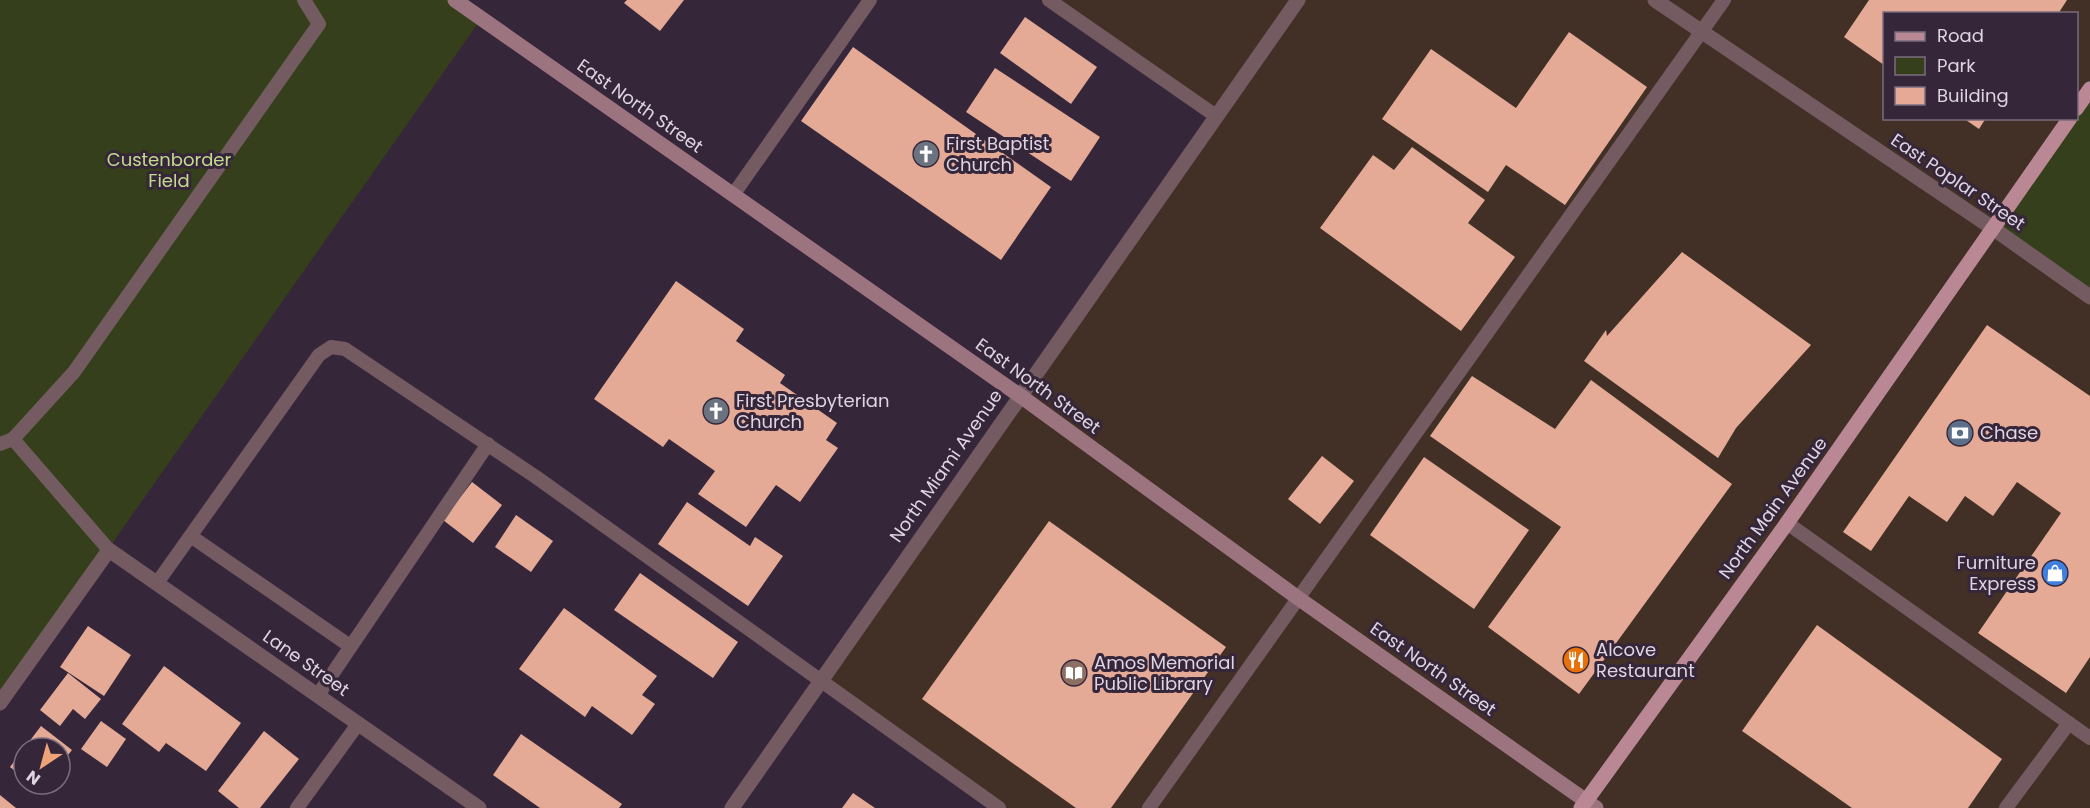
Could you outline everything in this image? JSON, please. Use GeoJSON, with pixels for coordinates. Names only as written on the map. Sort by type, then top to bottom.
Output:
{"type":"FeatureCollection","features":[{"type":"Feature","properties":{"kind":"main road","name":"East North Street"},"geometry":{"type":"LineString","coordinates":[[454,0],[1019,395],[1588,806]]}},
{"type":"Feature","properties":{"kind":"main road"},"geometry":{"type":"LineString","coordinates":[[2078,106],[2090,89]]}},
{"type":"Feature","properties":{"kind":"main road","name":"North Main Avenue"},"geometry":{"type":"LineString","coordinates":[[1588,806],[2069,120]]}},
{"type":"Feature","properties":{"kind":"street","name":"North Miami Avenue"},"geometry":{"type":"LineString","coordinates":[[732,808],[1019,395],[1298,0]]}},
{"type":"Feature","properties":{"kind":"street","name":"East Poplar Street"},"geometry":{"type":"LineString","coordinates":[[1655,0],[1994,229],[2090,297]]}},
{"type":"Feature","properties":{"kind":"street","name":"Lane Street"},"geometry":{"type":"LineString","coordinates":[[110,550],[479,808]]}},
{"type":"Feature","properties":{"kind":"street"},"geometry":{"type":"LineString","coordinates":[[0,703],[110,550]]}},
{"type":"Feature","properties":{"kind":"lane"},"geometry":{"type":"LineString","coordinates":[[110,550],[7,442],[75,372],[319,24],[304,0]]}},
{"type":"Feature","properties":{"kind":"lane"},"geometry":{"type":"LineString","coordinates":[[733,195],[870,0]]}},
{"type":"Feature","properties":{"kind":"lane"},"geometry":{"type":"LineString","coordinates":[[1049,0],[1216,117]]}},
{"type":"Feature","properties":{"kind":"lane"},"geometry":{"type":"LineString","coordinates":[[1149,808],[1724,0]]}},
{"type":"Feature","properties":{"kind":"lane"},"geometry":{"type":"LineString","coordinates":[[157,583],[319,356],[331,347],[345,349],[488,444],[822,679],[999,808]]}},
{"type":"Feature","properties":{"kind":"lane"},"geometry":{"type":"LineString","coordinates":[[318,695],[488,444]]}},
{"type":"Feature","properties":{"kind":"lane"},"geometry":{"type":"LineString","coordinates":[[1787,523],[2090,738]]}},
{"type":"Feature","properties":{"kind":"lane"},"geometry":{"type":"LineString","coordinates":[[192,537],[350,646]]}},
{"type":"Feature","properties":{"kind":"lane"},"geometry":{"type":"LineString","coordinates":[[2006,808],[2069,723]]}},
{"type":"Feature","properties":{"kind":"lane"},"geometry":{"type":"LineString","coordinates":[[297,808],[358,724]]}},
{"type":"Feature","properties":{"kind":"shaded area"},"geometry":{"type":"Polygon","coordinates":[[[1049,0],[2090,0],[2090,89],[2078,107],[2078,12],[1883,12],[1883,120],[2070,120],[2090,297],[2090,808],[999,808],[822,679],[1216,117],[1049,0]]]}},
{"type":"Feature","properties":{"kind":"green space","name":"Custenborder Field"},"geometry":{"type":"Polygon","coordinates":[[[0,0],[455,0],[481,19],[0,703],[0,0]]]}},
{"type":"Feature","properties":{"kind":"green space"},"geometry":{"type":"Polygon","coordinates":[[[2090,89],[2090,297],[1994,229],[2069,120],[2078,120],[2078,106],[2090,89]]]}},
{"type":"Feature","properties":{"kind":"building"},"geometry":{"type":"Polygon","coordinates":[[[627,0],[684,0],[660,31],[624,3],[627,0]]]}},
{"type":"Feature","properties":{"kind":"building"},"geometry":{"type":"Polygon","coordinates":[[[1869,0],[2067,0],[2059,12],[1883,12],[1883,64],[1844,37],[1869,0]]]}},
{"type":"Feature","properties":{"kind":"building"},"geometry":{"type":"Polygon","coordinates":[[[1025,17],[1097,67],[1071,104],[1000,53],[1025,17]]]}},
{"type":"Feature","properties":{"kind":"building"},"geometry":{"type":"Polygon","coordinates":[[[1569,32],[1647,87],[1565,205],[1506,165],[1488,192],[1382,119],[1431,49],[1516,108],[1569,32]]]}},
{"type":"Feature","properties":{"kind":"building","name":"First Baptist Church"},"geometry":{"type":"Polygon","coordinates":[[[853,47],[1051,187],[1001,260],[801,121],[853,47]]]}},
{"type":"Feature","properties":{"kind":"building"},"geometry":{"type":"Polygon","coordinates":[[[995,68],[1100,137],[1071,181],[966,112],[995,68]]]}},
{"type":"Feature","properties":{"kind":"building"},"geometry":{"type":"Polygon","coordinates":[[[1966,120],[1985,120],[1979,129],[1966,120]]]}},
{"type":"Feature","properties":{"kind":"building"},"geometry":{"type":"Polygon","coordinates":[[[1412,147],[1485,200],[1468,223],[1515,257],[1461,331],[1320,228],[1373,155],[1394,170],[1412,147]]]}},
{"type":"Feature","properties":{"kind":"building"},"geometry":{"type":"Polygon","coordinates":[[[1682,252],[1811,345],[1736,428],[1718,458],[1584,361],[1606,330],[1607,336],[1682,252]]]}},
{"type":"Feature","properties":{"kind":"building","name":"First Presbyterian Church"},"geometry":{"type":"Polygon","coordinates":[[[676,281],[744,329],[736,341],[785,375],[780,383],[837,423],[826,440],[838,448],[800,502],[776,485],[746,527],[698,494],[715,471],[669,439],[663,447],[594,399],[676,281]]]}},
{"type":"Feature","properties":{"kind":"building"},"geometry":{"type":"Polygon","coordinates":[[[1987,325],[2090,396],[2090,657],[2066,693],[1978,633],[2061,513],[2017,482],[1993,516],[1965,496],[1947,522],[1909,496],[1871,551],[1843,532],[1987,325]]]}},
{"type":"Feature","properties":{"kind":"building"},"geometry":{"type":"Polygon","coordinates":[[[1472,376],[1555,429],[1591,380],[1732,484],[1579,694],[1488,627],[1561,527],[1430,436],[1472,376]]]}},
{"type":"Feature","properties":{"kind":"building"},"geometry":{"type":"Polygon","coordinates":[[[1322,456],[1354,481],[1320,524],[1288,499],[1322,456]]]}},
{"type":"Feature","properties":{"kind":"building"},"geometry":{"type":"Polygon","coordinates":[[[1424,457],[1529,530],[1474,609],[1370,535],[1424,457]]]}},
{"type":"Feature","properties":{"kind":"building"},"geometry":{"type":"Polygon","coordinates":[[[472,482],[502,505],[473,543],[443,520],[472,482]]]}},
{"type":"Feature","properties":{"kind":"building"},"geometry":{"type":"Polygon","coordinates":[[[687,502],[750,546],[755,537],[783,556],[748,606],[658,544],[687,502]]]}},
{"type":"Feature","properties":{"kind":"building"},"geometry":{"type":"Polygon","coordinates":[[[516,515],[553,541],[531,572],[495,547],[516,515]]]}},
{"type":"Feature","properties":{"kind":"building","name":"Amos Memorial Public Library"},"geometry":{"type":"Polygon","coordinates":[[[1049,521],[1226,647],[1111,808],[1076,808],[922,699],[1049,521]]]}},
{"type":"Feature","properties":{"kind":"building"},"geometry":{"type":"Polygon","coordinates":[[[640,573],[738,642],[713,678],[614,610],[640,573]]]}},
{"type":"Feature","properties":{"kind":"building"},"geometry":{"type":"Polygon","coordinates":[[[564,608],[657,676],[642,695],[655,704],[632,735],[592,706],[585,717],[519,669],[564,608]]]}},
{"type":"Feature","properties":{"kind":"building"},"geometry":{"type":"Polygon","coordinates":[[[1817,625],[2002,759],[1968,808],[1852,808],[1742,731],[1817,625]]]}},
{"type":"Feature","properties":{"kind":"building"},"geometry":{"type":"Polygon","coordinates":[[[88,626],[131,655],[104,696],[60,667],[88,626]]]}},
{"type":"Feature","properties":{"kind":"building"},"geometry":{"type":"Polygon","coordinates":[[[164,666],[241,723],[206,771],[166,743],[159,752],[122,724],[164,666]]]}},
{"type":"Feature","properties":{"kind":"building"},"geometry":{"type":"Polygon","coordinates":[[[68,673],[101,699],[85,719],[73,709],[60,726],[40,710],[68,673]]]}},
{"type":"Feature","properties":{"kind":"building"},"geometry":{"type":"Polygon","coordinates":[[[101,721],[126,739],[107,767],[81,749],[101,721]]]}},
{"type":"Feature","properties":{"kind":"building"},"geometry":{"type":"Polygon","coordinates":[[[41,726],[54,736],[33,736],[41,726]]]}},
{"type":"Feature","properties":{"kind":"building"},"geometry":{"type":"Polygon","coordinates":[[[264,731],[299,759],[260,808],[239,808],[218,791],[264,731]]]}},
{"type":"Feature","properties":{"kind":"building"},"geometry":{"type":"Polygon","coordinates":[[[521,734],[622,804],[619,808],[540,808],[493,775],[521,734]]]}},
{"type":"Feature","properties":{"kind":"building"},"geometry":{"type":"Polygon","coordinates":[[[853,793],[875,808],[842,808],[853,793]]]}},
{"type":"Feature","properties":{"kind":"building"},"geometry":{"type":"Polygon","coordinates":[[[0,795],[16,808],[0,808],[0,795]]]}},
{"type":"Feature","properties":{"kind":"place","name":"First Baptist Church"},"geometry":{"type":"Point","coordinates":[926,154]}},
{"type":"Feature","properties":{"kind":"place","name":"First Presbyterian Church"},"geometry":{"type":"Point","coordinates":[716,411]}},
{"type":"Feature","properties":{"kind":"place","name":"Chase"},"geometry":{"type":"Point","coordinates":[1960,433]}},
{"type":"Feature","properties":{"kind":"place","name":"Furniture Express"},"geometry":{"type":"Point","coordinates":[2055,573]}},
{"type":"Feature","properties":{"kind":"place","name":"Alcove Restaurant"},"geometry":{"type":"Point","coordinates":[1576,660]}},
{"type":"Feature","properties":{"kind":"place","name":"Amos Memorial Public Library"},"geometry":{"type":"Point","coordinates":[1074,673]}}]}
